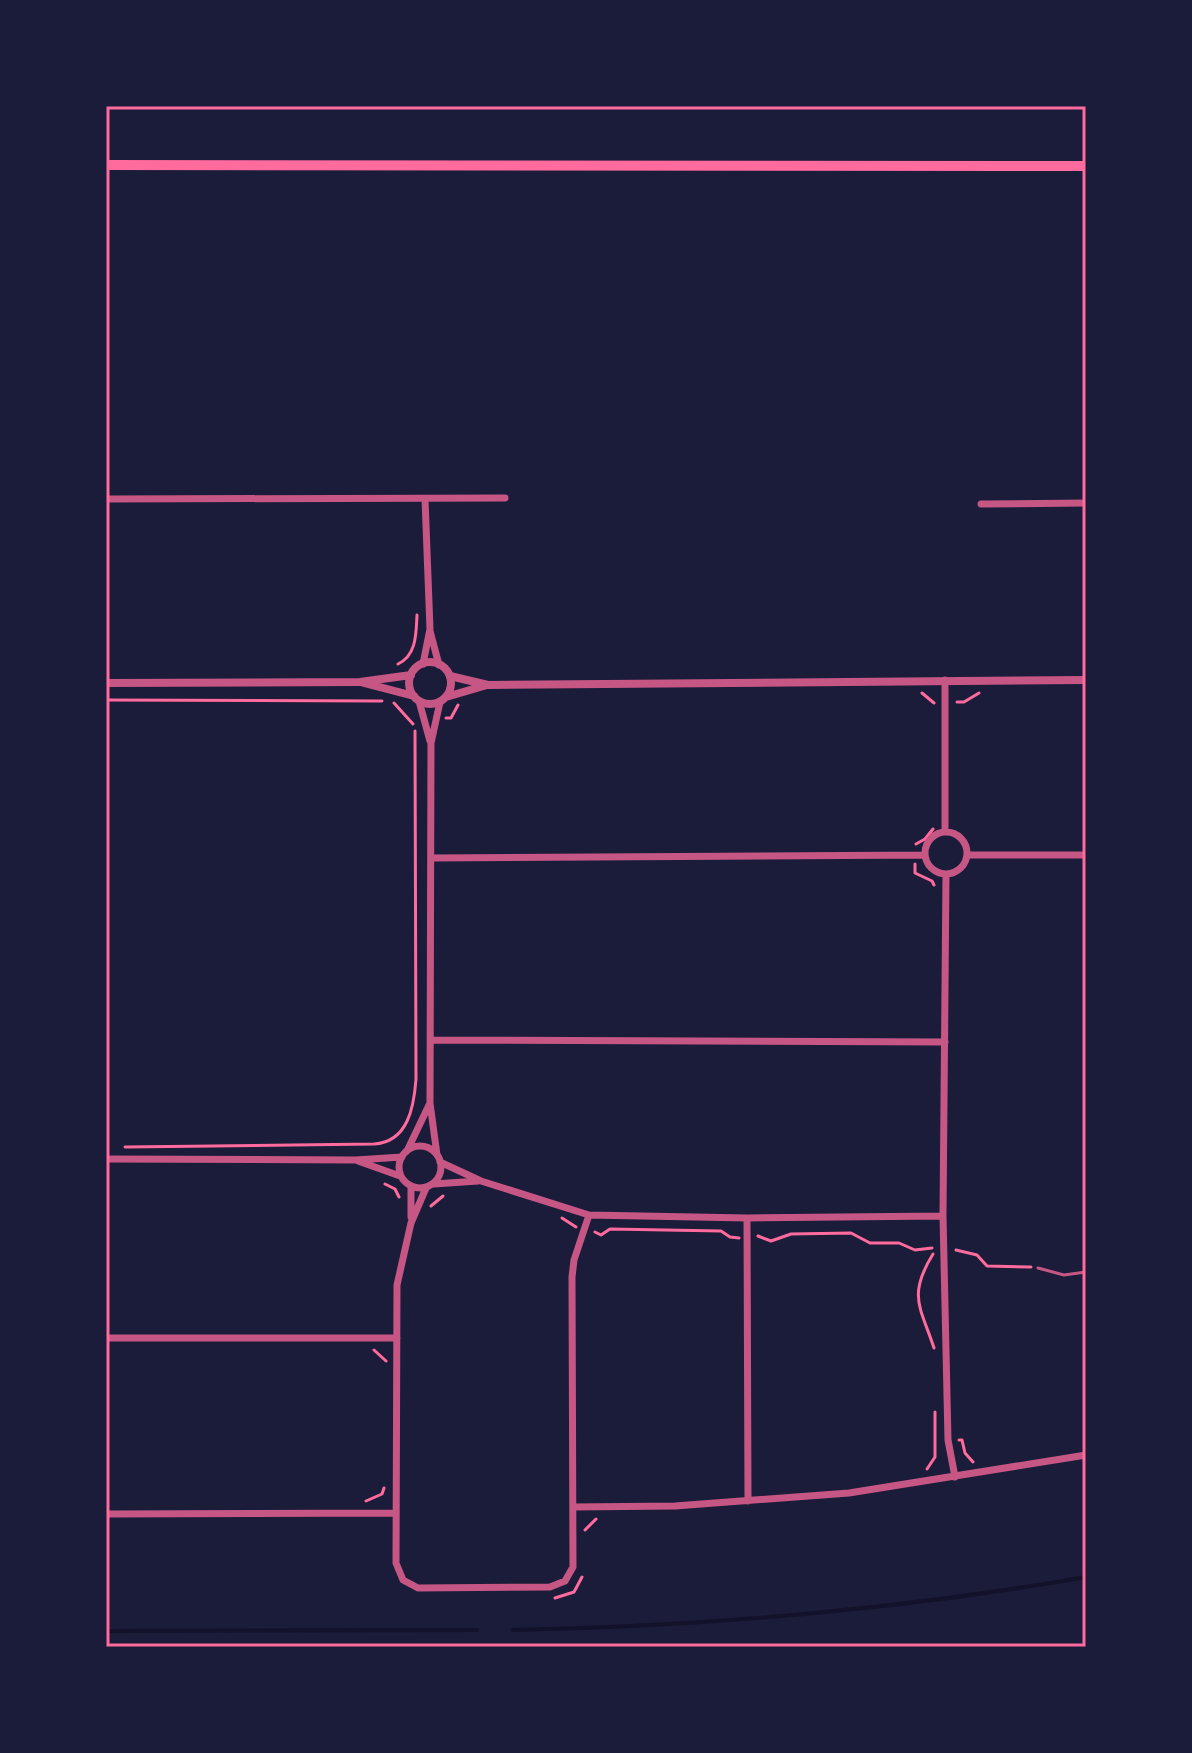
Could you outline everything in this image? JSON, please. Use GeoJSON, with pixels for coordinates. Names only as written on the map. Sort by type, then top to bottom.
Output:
{"type":"FeatureCollection","features":[{"type":"Feature","properties":{"kind":"main road"},"geometry":{"type":"LineString","coordinates":[[106,165],[1086,166]]}},
{"type":"Feature","properties":{"kind":"street"},"geometry":{"type":"LineString","coordinates":[[106,499],[505,498]]}},
{"type":"Feature","properties":{"kind":"street"},"geometry":{"type":"LineString","coordinates":[[425,499],[430,629],[439,665],[450,676],[488,685],[1086,680]]}},
{"type":"Feature","properties":{"kind":"street"},"geometry":{"type":"LineString","coordinates":[[981,504],[1086,503]]}},
{"type":"Feature","properties":{"kind":"street"},"geometry":{"type":"LineString","coordinates":[[430,629],[423,664],[411,675],[409,683],[431,743]]}},
{"type":"Feature","properties":{"kind":"street"},"geometry":{"type":"LineString","coordinates":[[423,664],[439,665]]}},
{"type":"Feature","properties":{"kind":"street"},"geometry":{"type":"LineString","coordinates":[[106,683],[360,682],[411,675]]}},
{"type":"Feature","properties":{"kind":"street"},"geometry":{"type":"LineString","coordinates":[[411,1223],[430,1186],[440,1174],[430,1103],[431,743],[443,699],[451,684],[450,676]]}},
{"type":"Feature","properties":{"kind":"street"},"geometry":{"type":"LineString","coordinates":[[945,680],[945,832]]}},
{"type":"Feature","properties":{"kind":"street"},"geometry":{"type":"LineString","coordinates":[[360,682],[426,703],[488,685]]}},
{"type":"Feature","properties":{"kind":"street"},"geometry":{"type":"LineString","coordinates":[[945,832],[959,836],[967,855],[960,868],[946,874],[932,868],[925,855],[933,837],[945,832]]}},
{"type":"Feature","properties":{"kind":"street"},"geometry":{"type":"LineString","coordinates":[[431,858],[925,855]]}},
{"type":"Feature","properties":{"kind":"street"},"geometry":{"type":"LineString","coordinates":[[967,855],[1086,855]]}},
{"type":"Feature","properties":{"kind":"street"},"geometry":{"type":"LineString","coordinates":[[946,874],[941,1248],[948,1440],[955,1477]]}},
{"type":"Feature","properties":{"kind":"street"},"geometry":{"type":"LineString","coordinates":[[432,1040],[945,1042]]}},
{"type":"Feature","properties":{"kind":"street"},"geometry":{"type":"LineString","coordinates":[[400,1176],[399,1163],[430,1103]]}},
{"type":"Feature","properties":{"kind":"street"},"geometry":{"type":"LineString","coordinates":[[106,1159],[356,1160],[404,1154],[419,1146],[426,1147],[439,1158],[481,1181],[589,1215],[747,1218],[943,1216]]}},
{"type":"Feature","properties":{"kind":"street"},"geometry":{"type":"LineString","coordinates":[[356,1160],[400,1176],[411,1187],[411,1223],[397,1285],[396,1563],[403,1580],[418,1588],[550,1587],[565,1581],[573,1567],[572,1277],[574,1260],[589,1215]]}},
{"type":"Feature","properties":{"kind":"street"},"geometry":{"type":"LineString","coordinates":[[411,1187],[481,1181]]}},
{"type":"Feature","properties":{"kind":"street"},"geometry":{"type":"LineString","coordinates":[[747,1218],[748,1501]]}},
{"type":"Feature","properties":{"kind":"street"},"geometry":{"type":"LineString","coordinates":[[106,1338],[397,1338]]}},
{"type":"Feature","properties":{"kind":"street"},"geometry":{"type":"LineString","coordinates":[[573,1507],[675,1506],[849,1493],[1086,1455]]}},
{"type":"Feature","properties":{"kind":"street"},"geometry":{"type":"LineString","coordinates":[[106,1514],[396,1513]]}},
{"type":"Feature","properties":{"kind":"lane"},"geometry":{"type":"LineString","coordinates":[[1038,1268],[1064,1275],[1086,1272]]}},
{"type":"Feature","properties":{"kind":"path"},"geometry":{"type":"LineString","coordinates":[[392,666],[403,663],[410,654],[416,636],[417,614]]}},
{"type":"Feature","properties":{"kind":"path"},"geometry":{"type":"LineString","coordinates":[[921,692],[934,701],[937,710]]}},
{"type":"Feature","properties":{"kind":"path"},"geometry":{"type":"LineString","coordinates":[[106,700],[388,701],[408,717],[415,732],[416,1079],[413,1102],[404,1129],[392,1140],[374,1144],[122,1147]]}},
{"type":"Feature","properties":{"kind":"path"},"geometry":{"type":"LineString","coordinates":[[451,718],[461,702]]}},
{"type":"Feature","properties":{"kind":"path"},"geometry":{"type":"LineString","coordinates":[[916,843],[925,839],[935,822]]}},
{"type":"Feature","properties":{"kind":"path"},"geometry":{"type":"LineString","coordinates":[[762,1236],[771,1241],[791,1234],[851,1233],[870,1243],[899,1243],[915,1250],[941,1248],[977,1255],[987,1266],[1038,1268]]}},
{"type":"Feature","properties":{"kind":"path"},"geometry":{"type":"LineString","coordinates":[[934,1362],[934,1346],[917,1301],[924,1268],[941,1248]]}},
{"type":"Feature","properties":{"kind":"path"},"geometry":{"type":"LineString","coordinates":[[928,1469],[935,1457],[935,1409]]}},
{"type":"Feature","properties":{"kind":"path"},"geometry":{"type":"LineString","coordinates":[[584,1532],[588,1524],[606,1517]]}},
{"type":"Feature","properties":{"kind":"path"},"geometry":{"type":"LineString","coordinates":[[542,1598],[557,1598],[574,1592],[583,1571]]}},
{"type":"Feature","properties":{"kind":"waterway"},"geometry":{"type":"LineString","coordinates":[[513,1630],[657,1625],[801,1614],[944,1599],[1086,1577]]}},
{"type":"Feature","properties":{"kind":"waterway"},"geometry":{"type":"LineString","coordinates":[[106,1631],[477,1630]]}}]}
